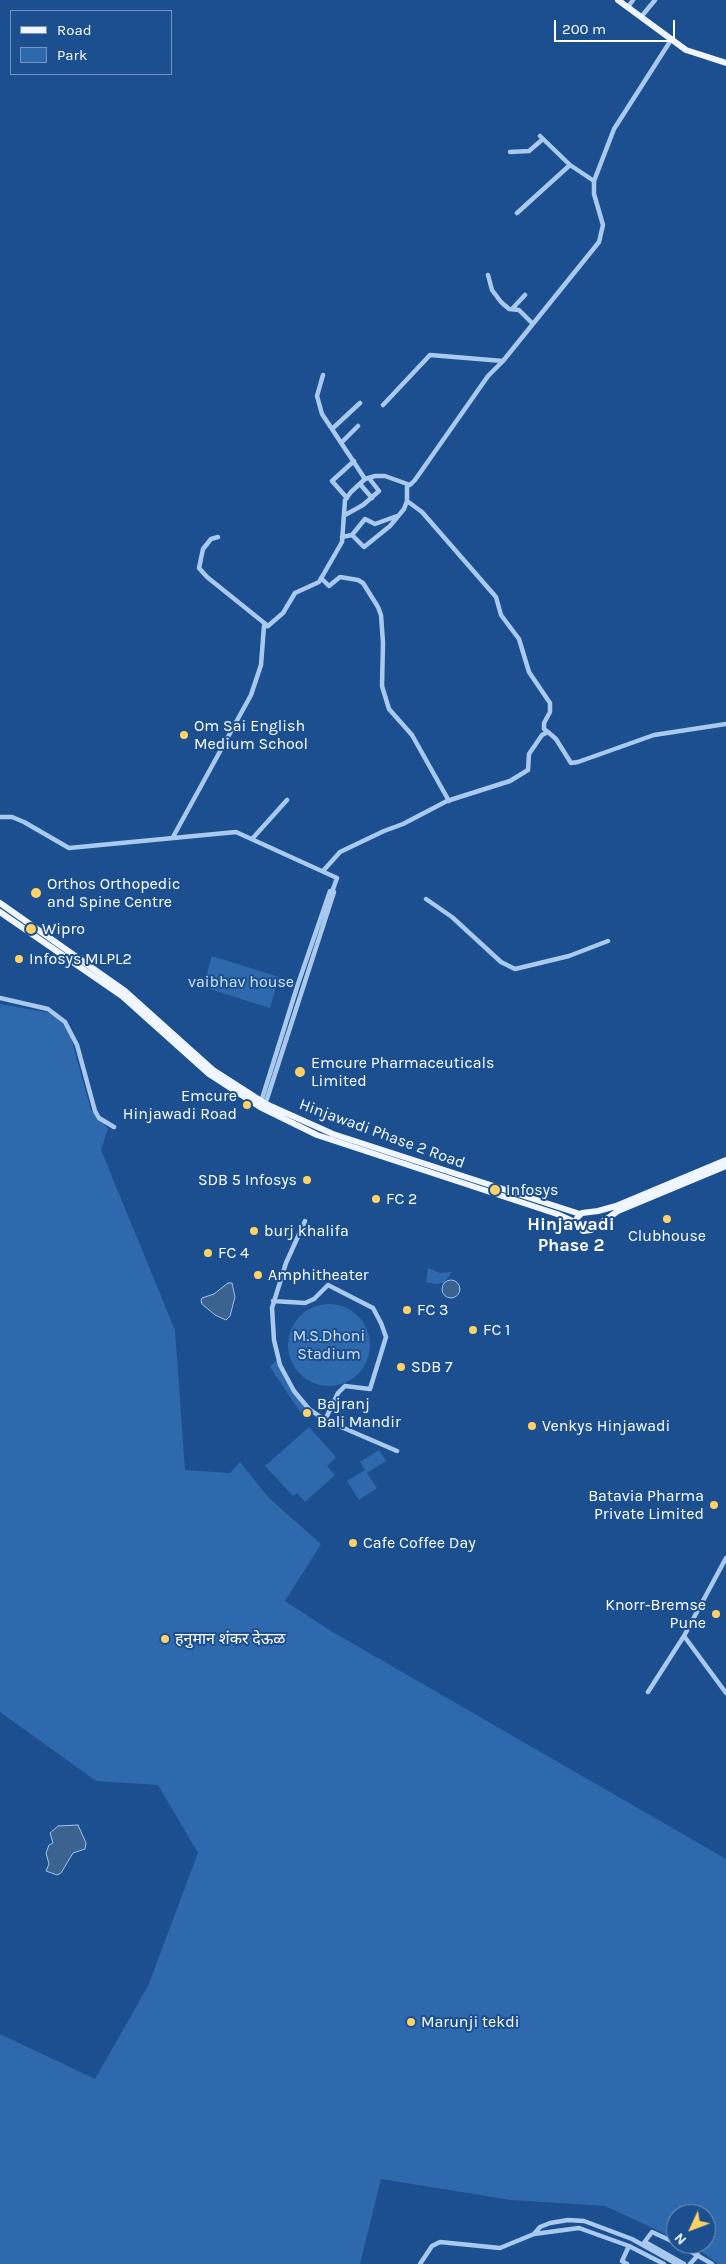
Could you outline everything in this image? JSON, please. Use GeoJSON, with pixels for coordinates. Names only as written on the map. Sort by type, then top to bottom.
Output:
{"type":"FeatureCollection","features":[{"type":"Feature","properties":{"kind":"main road"},"geometry":{"type":"LineString","coordinates":[[618,0],[671,40],[694,54],[726,63]]}},
{"type":"Feature","properties":{"kind":"main road","name":"Hinjawadi Phase 2 Road"},"geometry":{"type":"LineString","coordinates":[[0,903],[126,991],[212,1070],[263,1105],[333,1134],[580,1214]]}},
{"type":"Feature","properties":{"kind":"main road","name":"Hinjawadi Phase 2 Road"},"geometry":{"type":"LineString","coordinates":[[0,912],[122,996],[209,1074],[317,1135],[557,1214],[577,1223]]}},
{"type":"Feature","properties":{"kind":"main road"},"geometry":{"type":"LineString","coordinates":[[726,1160],[616,1206],[580,1214],[577,1223],[579,1228],[586,1231],[593,1229],[618,1211],[726,1166]]}},
{"type":"Feature","properties":{"kind":"main road"},"geometry":{"type":"LineString","coordinates":[[590,1213],[595,1218],[596,1225]]}},
{"type":"Feature","properties":{"kind":"street"},"geometry":{"type":"LineString","coordinates":[[628,7],[633,0]]}},
{"type":"Feature","properties":{"kind":"street"},"geometry":{"type":"LineString","coordinates":[[641,17],[654,0]]}},
{"type":"Feature","properties":{"kind":"street"},"geometry":{"type":"LineString","coordinates":[[173,837],[250,695],[261,665],[264,626],[268,626],[283,612],[295,593],[319,582],[342,537],[347,498],[367,479],[385,476],[407,484],[415,480],[488,376],[503,361],[602,235],[603,225],[594,194],[594,181],[614,129],[671,40]]}},
{"type":"Feature","properties":{"kind":"street"},"geometry":{"type":"LineString","coordinates":[[510,152],[529,151],[541,138],[570,165],[594,181]]}},
{"type":"Feature","properties":{"kind":"street"},"geometry":{"type":"LineString","coordinates":[[517,213],[570,165]]}},
{"type":"Feature","properties":{"kind":"street"},"geometry":{"type":"LineString","coordinates":[[488,275],[495,295],[505,306],[519,310],[532,323]]}},
{"type":"Feature","properties":{"kind":"street"},"geometry":{"type":"LineString","coordinates":[[512,309],[525,295]]}},
{"type":"Feature","properties":{"kind":"street"},"geometry":{"type":"LineString","coordinates":[[383,405],[430,355],[503,361]]}},
{"type":"Feature","properties":{"kind":"street"},"geometry":{"type":"LineString","coordinates":[[323,375],[317,396],[322,414],[367,479],[379,491],[372,498],[345,515]]}},
{"type":"Feature","properties":{"kind":"street"},"geometry":{"type":"LineString","coordinates":[[332,429],[360,404]]}},
{"type":"Feature","properties":{"kind":"street"},"geometry":{"type":"LineString","coordinates":[[342,442],[358,426]]}},
{"type":"Feature","properties":{"kind":"street"},"geometry":{"type":"LineString","coordinates":[[347,498],[332,481],[354,461]]}},
{"type":"Feature","properties":{"kind":"street"},"geometry":{"type":"LineString","coordinates":[[360,484],[372,498]]}},
{"type":"Feature","properties":{"kind":"street"},"geometry":{"type":"LineString","coordinates":[[352,535],[364,547],[387,529],[406,506],[407,484]]}},
{"type":"Feature","properties":{"kind":"street"},"geometry":{"type":"LineString","coordinates":[[407,501],[422,512],[496,597],[501,615],[519,639],[529,672],[551,706],[544,723],[544,729],[556,739],[572,762],[578,762],[654,735],[726,724]]}},
{"type":"Feature","properties":{"kind":"street"},"geometry":{"type":"LineString","coordinates":[[342,537],[352,535],[365,520],[375,524],[397,516]]}},
{"type":"Feature","properties":{"kind":"street"},"geometry":{"type":"LineString","coordinates":[[218,537],[211,538],[203,549],[199,568],[207,577],[268,626]]}},
{"type":"Feature","properties":{"kind":"street"},"geometry":{"type":"LineString","coordinates":[[321,578],[328,586],[340,577],[358,580],[363,583],[378,607],[381,615],[383,643],[382,686],[389,710],[412,735],[449,801]]}},
{"type":"Feature","properties":{"kind":"street"},"geometry":{"type":"LineString","coordinates":[[323,871],[340,852],[449,801],[510,781],[528,770],[529,754],[542,735],[548,732]]}},
{"type":"Feature","properties":{"kind":"street"},"geometry":{"type":"LineString","coordinates":[[252,839],[286,800]]}},
{"type":"Feature","properties":{"kind":"street"},"geometry":{"type":"LineString","coordinates":[[0,817],[12,817],[24,822],[69,848],[130,844],[173,837],[236,832],[338,878],[332,892],[312,963],[263,1105]]}},
{"type":"Feature","properties":{"kind":"street"},"geometry":{"type":"LineString","coordinates":[[263,1105],[306,961],[330,891],[332,892]]}},
{"type":"Feature","properties":{"kind":"street"},"geometry":{"type":"LineString","coordinates":[[426,899],[452,917],[501,962],[515,969],[569,956],[608,941]]}},
{"type":"Feature","properties":{"kind":"street"},"geometry":{"type":"LineString","coordinates":[[306,961],[312,963]]}},
{"type":"Feature","properties":{"kind":"street"},"geometry":{"type":"LineString","coordinates":[[0,998],[48,1009],[64,1022],[77,1044],[95,1111],[99,1118],[114,1127]]}},
{"type":"Feature","properties":{"kind":"street"},"geometry":{"type":"LineString","coordinates":[[305,1221],[273,1301],[274,1340],[280,1365],[294,1390],[309,1408],[325,1420],[397,1451]]}},
{"type":"Feature","properties":{"kind":"street"},"geometry":{"type":"LineString","coordinates":[[273,1301],[305,1303],[314,1299],[328,1285],[373,1308],[381,1323],[386,1337],[370,1389],[345,1386],[338,1393],[325,1420]]}},
{"type":"Feature","properties":{"kind":"street"},"geometry":{"type":"LineString","coordinates":[[648,1692],[684,1636],[726,1558]]}},
{"type":"Feature","properties":{"kind":"street"},"geometry":{"type":"LineString","coordinates":[[684,1636],[726,1693]]}},
{"type":"Feature","properties":{"kind":"street"},"geometry":{"type":"LineString","coordinates":[[534,2234],[540,2227],[550,2223],[568,2220],[584,2221],[644,2243],[684,2264]]}},
{"type":"Feature","properties":{"kind":"street"},"geometry":{"type":"LineString","coordinates":[[420,2264],[432,2246],[436,2244],[500,2248],[534,2234],[580,2228],[629,2246],[664,2264]]}},
{"type":"Feature","properties":{"kind":"street"},"geometry":{"type":"LineString","coordinates":[[644,2243],[652,2232],[666,2238]]}},
{"type":"Feature","properties":{"kind":"street"},"geometry":{"type":"LineString","coordinates":[[644,2243],[677,2264]]}},
{"type":"Feature","properties":{"kind":"street"},"geometry":{"type":"LineString","coordinates":[[627,2264],[622,2261],[629,2246]]}},
{"type":"Feature","properties":{"kind":"street"},"geometry":{"type":"LineString","coordinates":[[690,2264],[698,2255],[712,2264]]}},
{"type":"Feature","properties":{"kind":"green space","name":"vaibhav house"},"geometry":{"type":"Polygon","coordinates":[[[212,956],[279,977],[270,1008],[203,987],[212,956]]]}},
{"type":"Feature","properties":{"kind":"green space"},"geometry":{"type":"Polygon","coordinates":[[[0,1004],[50,1013],[61,1021],[70,1034],[91,1110],[108,1128],[101,1150],[175,1330],[185,1470],[230,1473],[240,1462],[269,1498],[321,1544],[285,1601],[331,1631],[726,1859],[726,2264],[718,2264],[705,2254],[716,2254],[716,2204],[666,2204],[666,2234],[605,2206],[511,2200],[381,2179],[360,2264],[0,2264],[0,2034],[95,2079],[148,1986],[198,1853],[158,1785],[96,1781],[0,1712],[0,1004]]]}},
{"type":"Feature","properties":{"kind":"green space"},"geometry":{"type":"Polygon","coordinates":[[[428,1268],[440,1273],[452,1272],[444,1283],[434,1284],[426,1282],[428,1268]]]}},
{"type":"Feature","properties":{"kind":"green space","name":"M.S.Dhoni Stadium"},"geometry":{"type":"Polygon","coordinates":[[[329,1304],[345,1308],[358,1316],[366,1329],[370,1345],[366,1361],[358,1374],[345,1382],[329,1386],[313,1382],[300,1374],[292,1361],[288,1345],[292,1329],[300,1316],[313,1308],[329,1304]]]}},
{"type":"Feature","properties":{"kind":"green space"},"geometry":{"type":"Polygon","coordinates":[[[278,1358],[293,1389],[313,1412],[305,1419],[270,1367],[278,1358]]]}},
{"type":"Feature","properties":{"kind":"green space"},"geometry":{"type":"Polygon","coordinates":[[[309,1427],[336,1457],[327,1466],[335,1475],[305,1502],[297,1493],[293,1496],[265,1466],[309,1427]]]}},
{"type":"Feature","properties":{"kind":"green space"},"geometry":{"type":"Polygon","coordinates":[[[379,1450],[386,1461],[367,1473],[377,1488],[359,1500],[347,1481],[365,1470],[360,1462],[379,1450]]]}},
{"type":"Feature","properties":{"kind":"shaded area"},"geometry":{"type":"Polygon","coordinates":[[[447,1280],[455,1280],[460,1285],[458,1296],[447,1298],[442,1293],[442,1285],[447,1280]]]}},
{"type":"Feature","properties":{"kind":"shaded area"},"geometry":{"type":"Polygon","coordinates":[[[228,1283],[232,1283],[235,1297],[230,1316],[226,1320],[215,1315],[201,1301],[202,1298],[214,1294],[228,1283]]]}},
{"type":"Feature","properties":{"kind":"shaded area"},"geometry":{"type":"Polygon","coordinates":[[[78,1825],[86,1843],[85,1849],[73,1853],[61,1873],[57,1875],[46,1871],[49,1864],[46,1853],[49,1845],[53,1843],[50,1833],[58,1826],[78,1825]]]}},
{"type":"Feature","properties":{"kind":"place","name":"Om Sai English Medium School"},"geometry":{"type":"Point","coordinates":[184,735]}},
{"type":"Feature","properties":{"kind":"place","name":"Orthos Orthopedic and Spine Centre"},"geometry":{"type":"Point","coordinates":[36,893]}},
{"type":"Feature","properties":{"kind":"place","name":"Wipro"},"geometry":{"type":"Point","coordinates":[31,929]}},
{"type":"Feature","properties":{"kind":"place","name":"Infosys MLPL2"},"geometry":{"type":"Point","coordinates":[19,959]}},
{"type":"Feature","properties":{"kind":"place","name":"Emcure Pharmaceuticals Limited"},"geometry":{"type":"Point","coordinates":[300,1072]}},
{"type":"Feature","properties":{"kind":"place","name":"Emcure Hinjawadi Road"},"geometry":{"type":"Point","coordinates":[247,1105]}},
{"type":"Feature","properties":{"kind":"place","name":"SDB 5 Infosys"},"geometry":{"type":"Point","coordinates":[307,1180]}},
{"type":"Feature","properties":{"kind":"place","name":"Infosys"},"geometry":{"type":"Point","coordinates":[495,1190]}},
{"type":"Feature","properties":{"kind":"place","name":"FC 2"},"geometry":{"type":"Point","coordinates":[376,1199]}},
{"type":"Feature","properties":{"kind":"place","name":"Clubhouse"},"geometry":{"type":"Point","coordinates":[667,1219]}},
{"type":"Feature","properties":{"kind":"place","name":"burj khalifa"},"geometry":{"type":"Point","coordinates":[254,1231]}},
{"type":"Feature","properties":{"kind":"place","name":"FC 4"},"geometry":{"type":"Point","coordinates":[208,1253]}},
{"type":"Feature","properties":{"kind":"place","name":"Amphitheater"},"geometry":{"type":"Point","coordinates":[258,1275]}},
{"type":"Feature","properties":{"kind":"place","name":"FC 3"},"geometry":{"type":"Point","coordinates":[407,1310]}},
{"type":"Feature","properties":{"kind":"place","name":"FC 1"},"geometry":{"type":"Point","coordinates":[473,1330]}},
{"type":"Feature","properties":{"kind":"place","name":"SDB 7"},"geometry":{"type":"Point","coordinates":[401,1367]}},
{"type":"Feature","properties":{"kind":"place","name":"Bajranj Bali Mandir"},"geometry":{"type":"Point","coordinates":[307,1413]}},
{"type":"Feature","properties":{"kind":"place","name":"Venkys Hinjawadi"},"geometry":{"type":"Point","coordinates":[532,1426]}},
{"type":"Feature","properties":{"kind":"place","name":"Batavia Pharma Private Limited"},"geometry":{"type":"Point","coordinates":[714,1505]}},
{"type":"Feature","properties":{"kind":"place","name":"Cafe Coffee Day"},"geometry":{"type":"Point","coordinates":[353,1543]}},
{"type":"Feature","properties":{"kind":"place","name":"Knorr-Bremse Pune"},"geometry":{"type":"Point","coordinates":[716,1614]}},
{"type":"Feature","properties":{"kind":"place","name":"हनुमान शंकर देऊळ"},"geometry":{"type":"Point","coordinates":[165,1639]}},
{"type":"Feature","properties":{"kind":"place","name":"Marunji tekdi"},"geometry":{"type":"Point","coordinates":[411,2022]}},
{"type":"Feature","properties":{"kind":"district","name":"Hinjawadi Phase 2"},"geometry":{"type":"Point","coordinates":[571,1235]}}]}
